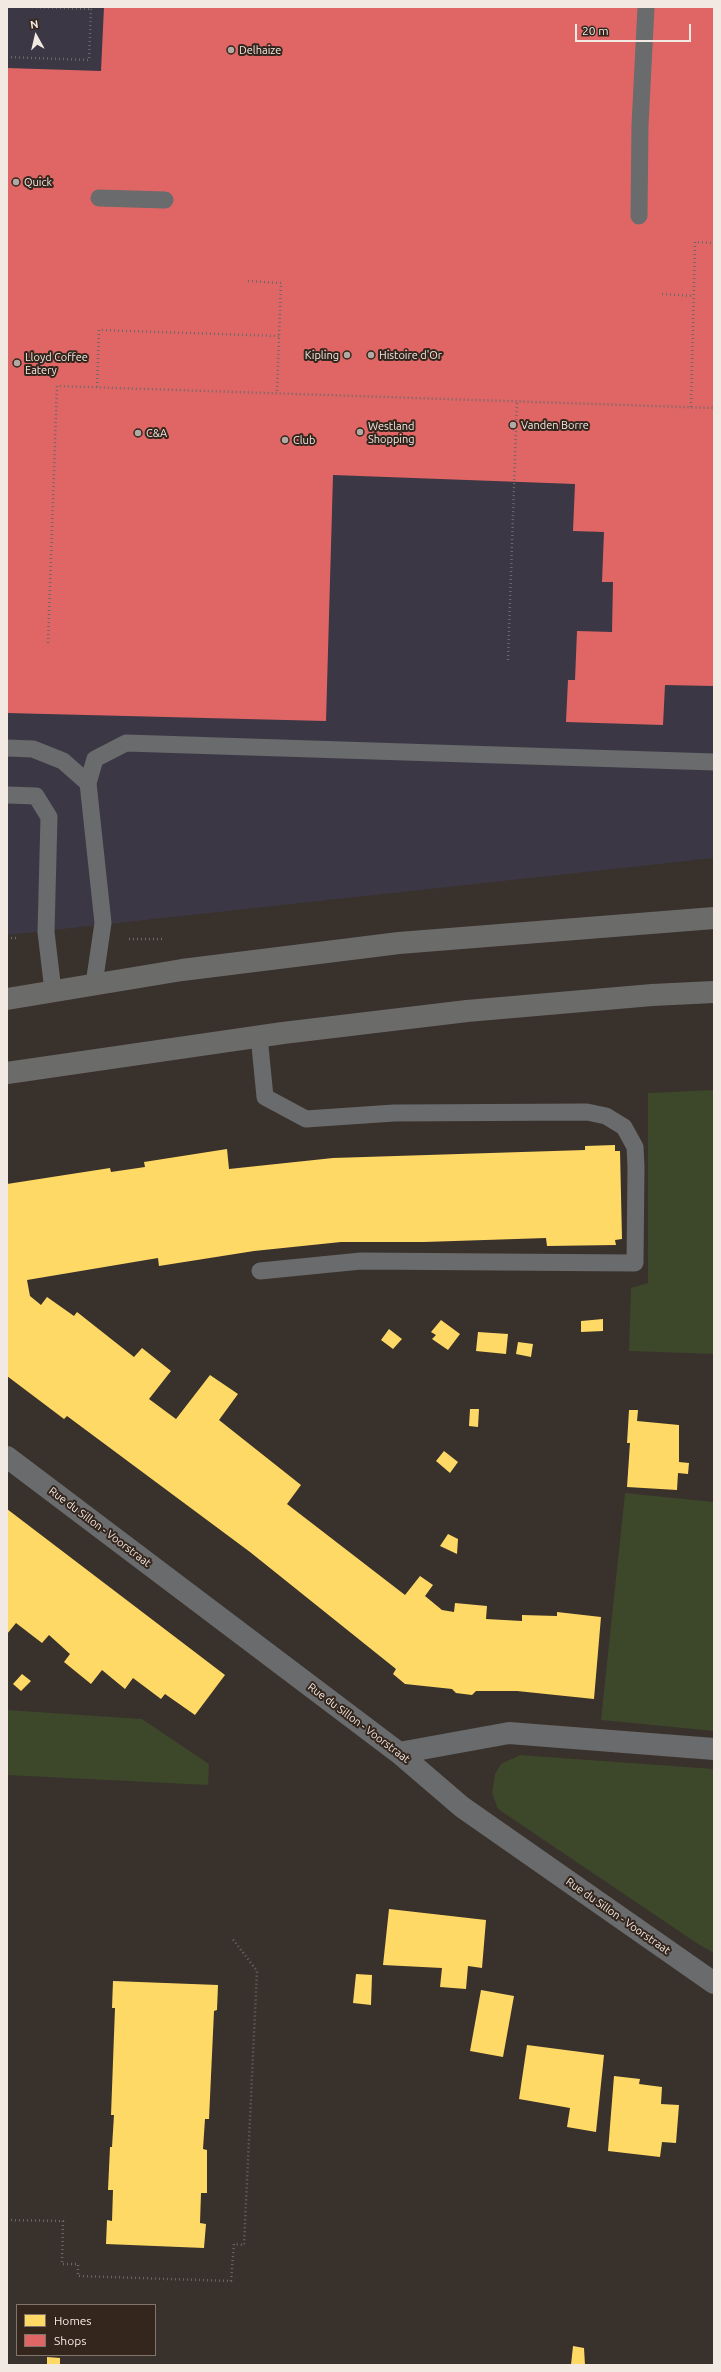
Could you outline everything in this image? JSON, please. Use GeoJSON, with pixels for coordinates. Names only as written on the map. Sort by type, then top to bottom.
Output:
{"type":"FeatureCollection","features":[{"type":"Feature","properties":{"kind":"main road"},"geometry":{"type":"LineString","coordinates":[[7,999],[217,965],[399,943],[714,918]]}},
{"type":"Feature","properties":{"kind":"main road"},"geometry":{"type":"LineString","coordinates":[[7,1073],[260,1036],[467,1011],[652,995],[714,992]]}},
{"type":"Feature","properties":{"kind":"street","name":"Rue du Sillon - Voorstraat"},"geometry":{"type":"LineString","coordinates":[[7,1457],[399,1753],[462,1807],[714,1983]]}},
{"type":"Feature","properties":{"kind":"street"},"geometry":{"type":"LineString","coordinates":[[399,1753],[510,1733],[714,1749]]}},
{"type":"Feature","properties":{"kind":"lane"},"geometry":{"type":"LineString","coordinates":[[639,216],[640,125],[646,7]]}},
{"type":"Feature","properties":{"kind":"lane"},"geometry":{"type":"LineString","coordinates":[[99,198],[165,200]]}},
{"type":"Feature","properties":{"kind":"lane"},"geometry":{"type":"LineString","coordinates":[[94,984],[103,922],[88,782],[95,759],[126,743],[714,762]]}},
{"type":"Feature","properties":{"kind":"lane"},"geometry":{"type":"LineString","coordinates":[[7,748],[33,749],[63,761],[88,782]]}},
{"type":"Feature","properties":{"kind":"lane"},"geometry":{"type":"LineString","coordinates":[[7,795],[36,796],[49,817],[46,932],[53,991]]}},
{"type":"Feature","properties":{"kind":"lane"},"geometry":{"type":"LineString","coordinates":[[260,1036],[265,1096],[306,1119],[394,1113],[587,1112],[606,1116],[624,1127],[635,1147],[636,1167],[635,1263],[361,1261],[260,1271]]}},
{"type":"Feature","properties":{"kind":"path"},"geometry":{"type":"LineString","coordinates":[[7,57],[89,60],[91,8],[32,7]]}},
{"type":"Feature","properties":{"kind":"path"},"geometry":{"type":"LineString","coordinates":[[691,407],[695,242],[714,243]]}},
{"type":"Feature","properties":{"kind":"path"},"geometry":{"type":"LineString","coordinates":[[248,281],[281,283],[277,392]]}},
{"type":"Feature","properties":{"kind":"path"},"geometry":{"type":"LineString","coordinates":[[662,294],[694,296]]}},
{"type":"Feature","properties":{"kind":"path"},"geometry":{"type":"LineString","coordinates":[[97,387],[99,330],[279,336]]}},
{"type":"Feature","properties":{"kind":"path"},"geometry":{"type":"LineString","coordinates":[[48,643],[57,386],[277,392],[714,408]]}},
{"type":"Feature","properties":{"kind":"path"},"geometry":{"type":"LineString","coordinates":[[508,660],[517,401]]}},
{"type":"Feature","properties":{"kind":"path"},"geometry":{"type":"LineString","coordinates":[[7,2220],[63,2221],[62,2264],[78,2264],[78,2276],[231,2281],[234,2244],[244,2245],[256,1972],[232,1938]]}},
{"type":"Feature","properties":{"kind":"shaded area","name":"Westland Shopping"},"geometry":{"type":"Polygon","coordinates":[[[7,7],[714,7],[714,858],[7,935],[7,7]]]}},
{"type":"Feature","properties":{"kind":"green space"},"geometry":{"type":"Polygon","coordinates":[[[714,1090],[714,1354],[629,1351],[631,1288],[648,1283],[648,1093],[714,1090]]]}},
{"type":"Feature","properties":{"kind":"green space"},"geometry":{"type":"Polygon","coordinates":[[[625,1493],[714,1502],[714,1731],[601,1720],[625,1493]]]}},
{"type":"Feature","properties":{"kind":"green space"},"geometry":{"type":"Polygon","coordinates":[[[7,1710],[142,1719],[209,1764],[208,1785],[7,1775],[7,1710]]]}},
{"type":"Feature","properties":{"kind":"green space"},"geometry":{"type":"Polygon","coordinates":[[[520,1755],[714,1769],[714,1953],[698,1944],[498,1809],[492,1793],[495,1774],[501,1764],[520,1755]]]}},
{"type":"Feature","properties":{"kind":"building: Homes"},"geometry":{"type":"Polygon","coordinates":[[[615,1145],[615,1151],[620,1151],[622,1239],[615,1240],[616,1245],[547,1246],[546,1238],[424,1242],[341,1242],[254,1251],[159,1266],[158,1258],[27,1280],[30,1296],[41,1305],[47,1297],[74,1316],[77,1312],[134,1357],[142,1348],[171,1371],[149,1399],[176,1419],[210,1375],[238,1394],[219,1420],[301,1485],[287,1504],[405,1595],[420,1576],[433,1585],[425,1596],[442,1610],[454,1612],[455,1603],[487,1606],[486,1619],[522,1621],[522,1615],[557,1616],[557,1612],[601,1617],[594,1699],[517,1691],[476,1691],[472,1695],[456,1693],[452,1689],[405,1684],[393,1674],[396,1669],[250,1552],[67,1416],[64,1419],[7,1376],[7,1184],[110,1168],[111,1172],[145,1167],[144,1162],[227,1149],[229,1169],[333,1158],[585,1150],[585,1146],[615,1145]]]}},
{"type":"Feature","properties":{"kind":"building: Homes"},"geometry":{"type":"Polygon","coordinates":[[[603,1319],[603,1331],[581,1332],[581,1321],[603,1319]]]}},
{"type":"Feature","properties":{"kind":"building: Homes"},"geometry":{"type":"Polygon","coordinates":[[[441,1320],[460,1334],[448,1350],[432,1339],[436,1335],[431,1332],[441,1320]]]}},
{"type":"Feature","properties":{"kind":"building: Homes"},"geometry":{"type":"Polygon","coordinates":[[[389,1329],[402,1339],[393,1349],[381,1340],[389,1329]]]}},
{"type":"Feature","properties":{"kind":"building: Homes"},"geometry":{"type":"Polygon","coordinates":[[[478,1332],[508,1334],[506,1354],[476,1351],[478,1332]]]}},
{"type":"Feature","properties":{"kind":"building: Homes"},"geometry":{"type":"Polygon","coordinates":[[[518,1342],[533,1344],[531,1357],[516,1354],[518,1342]]]}},
{"type":"Feature","properties":{"kind":"building: Homes"},"geometry":{"type":"Polygon","coordinates":[[[470,1409],[479,1409],[478,1427],[469,1426],[470,1409]]]}},
{"type":"Feature","properties":{"kind":"building: Homes"},"geometry":{"type":"Polygon","coordinates":[[[629,1410],[638,1410],[637,1421],[679,1425],[679,1462],[689,1463],[688,1474],[678,1473],[677,1490],[627,1487],[630,1443],[627,1443],[629,1410]]]}},
{"type":"Feature","properties":{"kind":"building: Homes"},"geometry":{"type":"Polygon","coordinates":[[[444,1451],[458,1462],[450,1473],[436,1461],[444,1451]]]}},
{"type":"Feature","properties":{"kind":"building: Homes"},"geometry":{"type":"Polygon","coordinates":[[[7,1509],[225,1675],[195,1715],[165,1694],[161,1699],[133,1678],[125,1689],[102,1670],[91,1684],[64,1662],[70,1654],[49,1635],[42,1643],[16,1623],[7,1634],[7,1509]]]}},
{"type":"Feature","properties":{"kind":"building: Homes"},"geometry":{"type":"Polygon","coordinates":[[[448,1534],[458,1539],[457,1554],[440,1546],[448,1534]]]}},
{"type":"Feature","properties":{"kind":"building: Homes"},"geometry":{"type":"Polygon","coordinates":[[[22,1674],[31,1681],[21,1691],[13,1684],[22,1674]]]}},
{"type":"Feature","properties":{"kind":"building: Homes"},"geometry":{"type":"Polygon","coordinates":[[[389,1909],[486,1920],[482,1968],[468,1966],[466,1989],[440,1987],[442,1968],[383,1965],[389,1909]]]}},
{"type":"Feature","properties":{"kind":"building: Homes"},"geometry":{"type":"Polygon","coordinates":[[[356,1974],[372,1975],[371,2005],[353,2003],[356,1974]]]}},
{"type":"Feature","properties":{"kind":"building: Homes"},"geometry":{"type":"Polygon","coordinates":[[[113,1981],[218,1985],[217,2010],[214,2011],[209,2119],[205,2119],[203,2149],[207,2150],[207,2193],[201,2193],[200,2223],[206,2224],[204,2248],[106,2244],[107,2220],[112,2221],[113,2190],[108,2190],[110,2147],[112,2147],[114,2115],[111,2115],[115,2008],[112,2008],[113,1981]]]}},
{"type":"Feature","properties":{"kind":"building: Homes"},"geometry":{"type":"Polygon","coordinates":[[[481,1990],[514,1996],[503,2057],[470,2051],[481,1990]]]}},
{"type":"Feature","properties":{"kind":"building: Homes"},"geometry":{"type":"Polygon","coordinates":[[[527,2045],[604,2055],[596,2132],[567,2127],[570,2108],[519,2099],[527,2045]]]}},
{"type":"Feature","properties":{"kind":"building: Homes"},"geometry":{"type":"Polygon","coordinates":[[[614,2076],[640,2079],[639,2084],[662,2087],[661,2104],[679,2105],[676,2143],[662,2142],[660,2157],[608,2151],[614,2076]]]}},
{"type":"Feature","properties":{"kind":"building: Homes"},"geometry":{"type":"Polygon","coordinates":[[[573,2346],[584,2348],[585,2365],[571,2365],[573,2346]]]}},
{"type":"Feature","properties":{"kind":"building: Homes"},"geometry":{"type":"Polygon","coordinates":[[[47,2357],[60,2358],[60,2365],[47,2365],[47,2357]]]}},
{"type":"Feature","properties":{"kind":"building: Shops","name":"Westland Shopping"},"geometry":{"type":"Polygon","coordinates":[[[104,7],[714,7],[714,686],[665,685],[663,725],[566,722],[568,680],[575,680],[577,631],[612,632],[613,582],[602,582],[604,532],[573,531],[575,484],[333,475],[326,721],[7,713],[7,68],[101,71],[104,7]]]}},
{"type":"Feature","properties":{"kind":"place","name":"Delhaize"},"geometry":{"type":"Point","coordinates":[231,50]}},
{"type":"Feature","properties":{"kind":"place","name":"Quick"},"geometry":{"type":"Point","coordinates":[16,182]}},
{"type":"Feature","properties":{"kind":"place","name":"Kipling"},"geometry":{"type":"Point","coordinates":[347,355]}},
{"type":"Feature","properties":{"kind":"place","name":"Histoire d'Or"},"geometry":{"type":"Point","coordinates":[371,355]}},
{"type":"Feature","properties":{"kind":"place","name":"Lloyd Coffee Eatery"},"geometry":{"type":"Point","coordinates":[17,363]}},
{"type":"Feature","properties":{"kind":"place","name":"Vanden Borre"},"geometry":{"type":"Point","coordinates":[513,425]}},
{"type":"Feature","properties":{"kind":"place","name":"Westland Shopping"},"geometry":{"type":"Point","coordinates":[360,432]}},
{"type":"Feature","properties":{"kind":"place","name":"C&A"},"geometry":{"type":"Point","coordinates":[138,433]}},
{"type":"Feature","properties":{"kind":"place","name":"Club"},"geometry":{"type":"Point","coordinates":[285,440]}}]}
